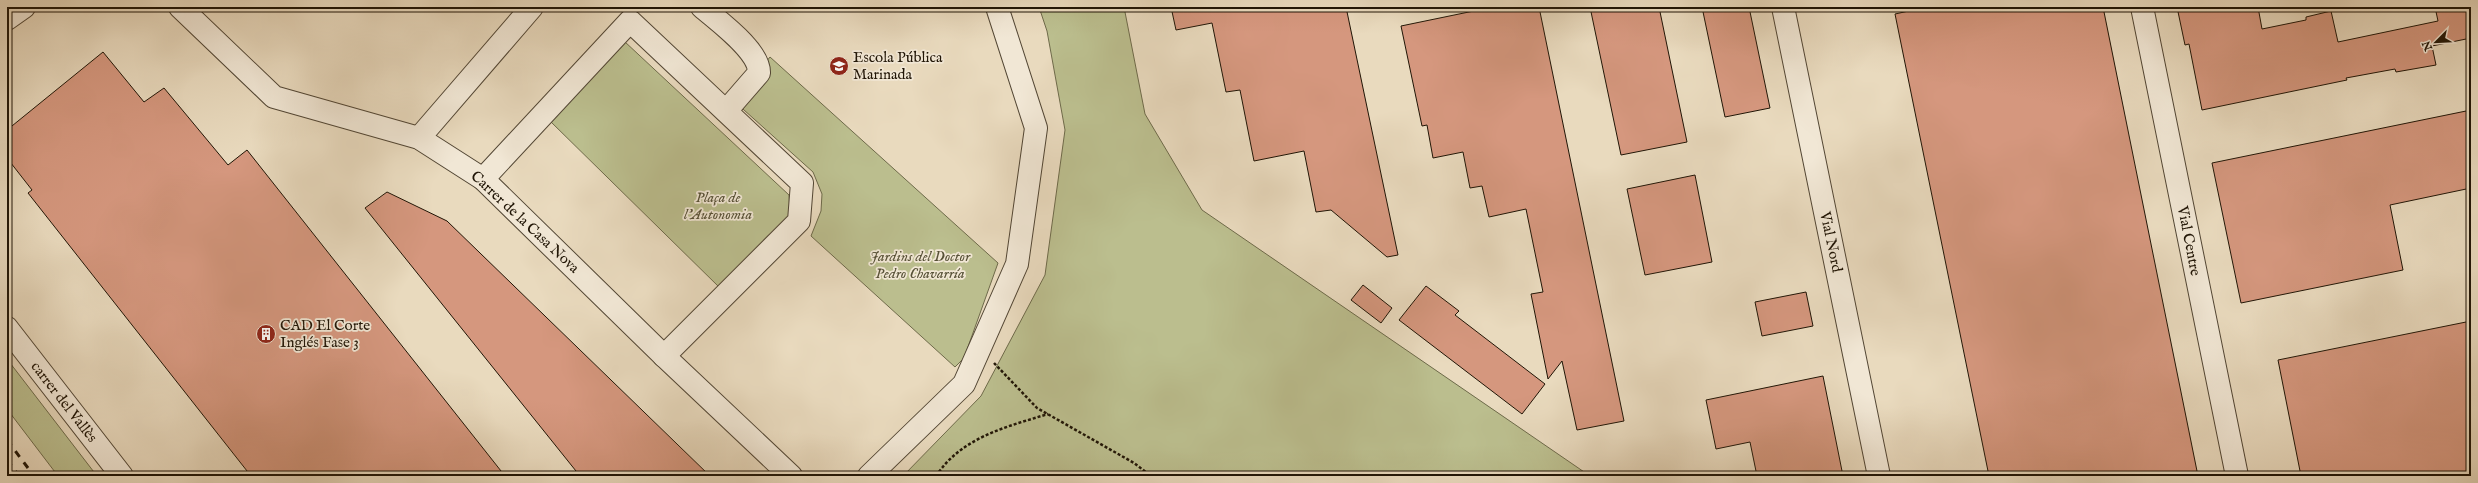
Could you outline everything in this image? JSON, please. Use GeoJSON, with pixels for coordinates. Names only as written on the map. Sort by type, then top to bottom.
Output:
{"type":"FeatureCollection","features":[{"type":"Feature","properties":{"kind":"street"},"geometry":{"type":"LineString","coordinates":[[7,19],[24,7]]}},
{"type":"Feature","properties":{"kind":"street","name":"Carrer de la Casa Nova"},"geometry":{"type":"LineString","coordinates":[[180,7],[274,97],[419,138],[483,179],[664,356],[791,476]]}},
{"type":"Feature","properties":{"kind":"street"},"geometry":{"type":"LineString","coordinates":[[419,138],[532,7]]}},
{"type":"Feature","properties":{"kind":"street"},"geometry":{"type":"LineString","coordinates":[[702,7],[752,52],[759,66],[759,73],[726,111]]}},
{"type":"Feature","properties":{"kind":"street"},"geometry":{"type":"LineString","coordinates":[[869,476],[964,384],[1002,294],[1017,264],[1036,128],[996,7]]}},
{"type":"Feature","properties":{"kind":"street","name":"Vial Nord"},"geometry":{"type":"LineString","coordinates":[[1783,7],[1879,476]]}},
{"type":"Feature","properties":{"kind":"street","name":"Vial Centre"},"geometry":{"type":"LineString","coordinates":[[2142,7],[2237,476]]}},
{"type":"Feature","properties":{"kind":"street"},"geometry":{"type":"LineString","coordinates":[[483,179],[630,21],[802,183],[799,221],[664,356]]}},
{"type":"Feature","properties":{"kind":"street","name":"carrer del Vallès"},"geometry":{"type":"LineString","coordinates":[[7,328],[122,476]]}},
{"type":"Feature","properties":{"kind":"path"},"geometry":{"type":"LineString","coordinates":[[980,347],[1037,408],[1134,463],[1151,476]]}},
{"type":"Feature","properties":{"kind":"path"},"geometry":{"type":"LineString","coordinates":[[936,476],[946,460],[988,433],[1049,414]]}},
{"type":"Feature","properties":{"kind":"green space"},"geometry":{"type":"Polygon","coordinates":[[[1039,7],[1124,7],[1145,114],[1202,210],[1590,476],[903,476],[981,396],[1045,275],[1065,130],[1047,31],[1039,7]]]}},
{"type":"Feature","properties":{"kind":"green space","name":"Plaça de l'Autonomia"},"geometry":{"type":"Polygon","coordinates":[[[624,41],[789,195],[790,214],[719,287],[550,121],[624,41]]]}},
{"type":"Feature","properties":{"kind":"green space","name":"Jardins del Doctor Pedro Chavarría"},"geometry":{"type":"Polygon","coordinates":[[[770,57],[998,263],[964,358],[955,367],[811,236],[821,211],[822,194],[813,172],[734,101],[770,57]]]}},
{"type":"Feature","properties":{"kind":"green space"},"geometry":{"type":"Polygon","coordinates":[[[7,359],[97,476],[58,476],[7,409],[7,359]]]}},
{"type":"Feature","properties":{"kind":"building"},"geometry":{"type":"Polygon","coordinates":[[[1171,7],[1346,7],[1398,255],[1387,257],[1331,210],[1316,212],[1304,151],[1254,161],[1240,90],[1226,92],[1212,23],[1176,30],[1171,7]]]}},
{"type":"Feature","properties":{"kind":"building"},"geometry":{"type":"Polygon","coordinates":[[[1493,7],[1539,7],[1624,421],[1577,430],[1562,361],[1548,379],[1531,294],[1543,292],[1526,209],[1489,217],[1482,186],[1470,188],[1463,152],[1433,158],[1427,125],[1422,126],[1401,26],[1493,7]]]}},
{"type":"Feature","properties":{"kind":"building"},"geometry":{"type":"Polygon","coordinates":[[[1590,7],[1659,7],[1687,142],[1621,155],[1590,7]]]}},
{"type":"Feature","properties":{"kind":"building"},"geometry":{"type":"Polygon","coordinates":[[[1702,7],[1749,7],[1770,108],[1725,117],[1702,7]]]}},
{"type":"Feature","properties":{"kind":"building"},"geometry":{"type":"Polygon","coordinates":[[[1927,7],[2103,7],[2198,476],[1989,476],[1895,14],[1927,7]]]}},
{"type":"Feature","properties":{"kind":"building"},"geometry":{"type":"Polygon","coordinates":[[[2177,7],[2258,7],[2262,29],[2306,20],[2306,17],[2331,11],[2338,42],[2438,21],[2435,7],[2471,7],[2471,38],[2432,46],[2436,65],[2396,72],[2395,69],[2346,78],[2347,80],[2202,110],[2189,44],[2185,45],[2177,7]]]}},
{"type":"Feature","properties":{"kind":"building","name":"CAD El Corte Inglés Fase 3"},"geometry":{"type":"Polygon","coordinates":[[[103,52],[144,102],[164,88],[228,165],[247,150],[505,476],[251,476],[28,193],[32,190],[7,158],[7,130],[103,52]]]}},
{"type":"Feature","properties":{"kind":"building"},"geometry":{"type":"Polygon","coordinates":[[[2471,110],[2471,188],[2390,205],[2403,270],[2241,303],[2212,163],[2471,110]]]}},
{"type":"Feature","properties":{"kind":"building"},"geometry":{"type":"Polygon","coordinates":[[[1695,175],[1712,262],[1645,275],[1627,189],[1695,175]]]}},
{"type":"Feature","properties":{"kind":"building"},"geometry":{"type":"Polygon","coordinates":[[[387,192],[447,221],[710,476],[580,476],[365,208],[387,192]]]}},
{"type":"Feature","properties":{"kind":"building"},"geometry":{"type":"Polygon","coordinates":[[[1363,285],[1392,308],[1381,323],[1351,300],[1363,285]]]}},
{"type":"Feature","properties":{"kind":"building"},"geometry":{"type":"Polygon","coordinates":[[[1426,286],[1459,311],[1455,315],[1545,384],[1522,414],[1399,320],[1426,286]]]}},
{"type":"Feature","properties":{"kind":"building"},"geometry":{"type":"Polygon","coordinates":[[[1806,292],[1813,326],[1762,336],[1755,302],[1806,292]]]}},
{"type":"Feature","properties":{"kind":"building"},"geometry":{"type":"Polygon","coordinates":[[[2471,321],[2471,476],[2301,476],[2278,360],[2471,321]]]}},
{"type":"Feature","properties":{"kind":"building"},"geometry":{"type":"Polygon","coordinates":[[[1823,376],[1843,476],[1757,476],[1750,442],[1716,449],[1706,400],[1823,376]]]}},
{"type":"Feature","properties":{"kind":"railway"},"geometry":{"type":"LineString","coordinates":[[7,440],[34,476]]}},
{"type":"Feature","properties":{"kind":"railway"},"geometry":{"type":"LineString","coordinates":[[7,460],[19,476]]}},
{"type":"Feature","properties":{"kind":"place","name":"Escola Pública Marinada"},"geometry":{"type":"Point","coordinates":[839,66]}},
{"type":"Feature","properties":{"kind":"place","name":"CAD El Corte Inglés Fase 3"},"geometry":{"type":"Point","coordinates":[266,334]}}]}
